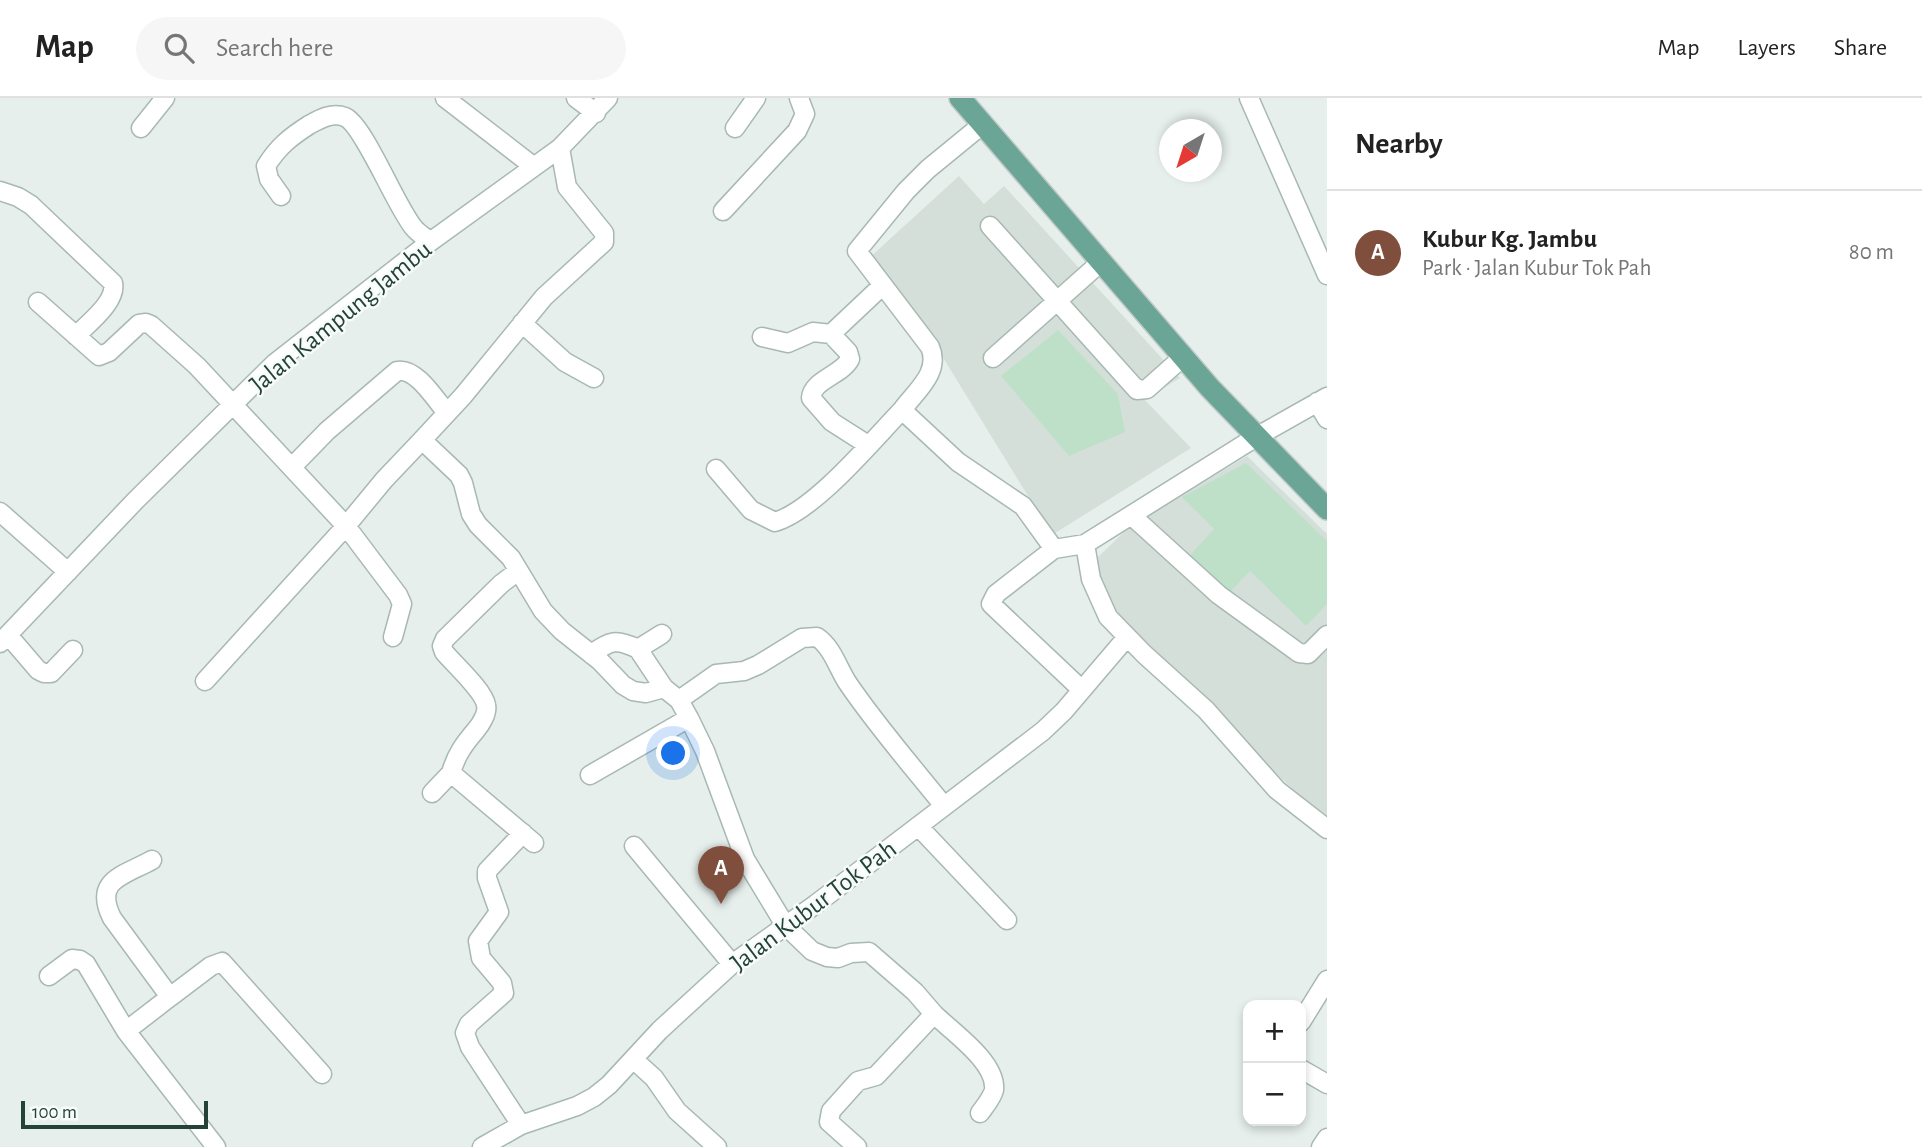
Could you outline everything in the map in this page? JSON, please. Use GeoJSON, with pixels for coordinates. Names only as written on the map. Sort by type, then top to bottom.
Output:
{"type":"FeatureCollection","features":[{"type":"Feature","properties":{"kind":"main road"},"geometry":{"type":"LineString","coordinates":[[960,98],[1183,357],[1256,438],[1327,509]]}},
{"type":"Feature","properties":{"kind":"street"},"geometry":{"type":"LineString","coordinates":[[141,128],[165,98]]}},
{"type":"Feature","properties":{"kind":"street"},"geometry":{"type":"LineString","coordinates":[[444,98],[533,166]]}},
{"type":"Feature","properties":{"kind":"street"},"geometry":{"type":"LineString","coordinates":[[576,98],[596,113]]}},
{"type":"Feature","properties":{"kind":"street","name":"Jalan Kampung Jambu"},"geometry":{"type":"LineString","coordinates":[[4,639],[275,363],[430,242],[560,148],[608,98]]}},
{"type":"Feature","properties":{"kind":"street"},"geometry":{"type":"LineString","coordinates":[[734,128],[756,98]]}},
{"type":"Feature","properties":{"kind":"street"},"geometry":{"type":"LineString","coordinates":[[723,211],[797,131],[804,114],[799,98]]}},
{"type":"Feature","properties":{"kind":"street"},"geometry":{"type":"LineString","coordinates":[[1249,98],[1326,268]]}},
{"type":"Feature","properties":{"kind":"street"},"geometry":{"type":"LineString","coordinates":[[281,196],[269,179],[266,166],[277,149],[289,137],[323,117],[346,117],[354,124],[373,155],[413,227],[430,242]]}},
{"type":"Feature","properties":{"kind":"street"},"geometry":{"type":"LineString","coordinates":[[716,469],[751,510],[775,522],[786,519],[814,500],[902,410],[932,372],[934,356],[930,347],[859,255],[859,247],[928,169],[983,124]]}},
{"type":"Feature","properties":{"kind":"street"},"geometry":{"type":"LineString","coordinates":[[205,681],[447,413],[544,297],[602,246],[606,237],[567,187],[560,148]]}},
{"type":"Feature","properties":{"kind":"street"},"geometry":{"type":"LineString","coordinates":[[2,195],[31,205],[113,283],[114,290],[110,300],[76,336]]}},
{"type":"Feature","properties":{"kind":"street"},"geometry":{"type":"LineString","coordinates":[[990,226],[1137,390],[1147,389],[1183,357]]}},
{"type":"Feature","properties":{"kind":"street"},"geometry":{"type":"LineString","coordinates":[[993,358],[1101,262]]}},
{"type":"Feature","properties":{"kind":"street"},"geometry":{"type":"LineString","coordinates":[[831,334],[883,285]]}},
{"type":"Feature","properties":{"kind":"street"},"geometry":{"type":"LineString","coordinates":[[38,302],[99,356],[109,352],[139,324],[146,323],[197,366],[346,527],[398,595],[402,604],[393,637]]}},
{"type":"Feature","properties":{"kind":"street"},"geometry":{"type":"LineString","coordinates":[[522,323],[565,362],[594,378]]}},
{"type":"Feature","properties":{"kind":"street"},"geometry":{"type":"LineString","coordinates":[[762,337],[788,343],[813,332],[831,334],[848,352],[850,359],[846,366],[815,388],[811,398],[832,422],[868,445]]}},
{"type":"Feature","properties":{"kind":"street"},"geometry":{"type":"LineString","coordinates":[[292,467],[327,431],[397,371],[413,373],[447,413]]}},
{"type":"Feature","properties":{"kind":"street"},"geometry":{"type":"LineString","coordinates":[[1082,690],[991,604],[996,594],[1054,549],[1086,544],[1322,400],[1327,419]]}},
{"type":"Feature","properties":{"kind":"street"},"geometry":{"type":"LineString","coordinates":[[902,410],[958,462],[1023,506],[1054,549]]}},
{"type":"Feature","properties":{"kind":"street"},"geometry":{"type":"LineString","coordinates":[[422,440],[458,475],[463,483],[471,514],[478,525],[511,558],[543,611],[562,631],[591,654],[622,685],[633,691],[646,693],[664,688]]}},
{"type":"Feature","properties":{"kind":"street"},"geometry":{"type":"LineString","coordinates":[[0,512],[68,572]]}},
{"type":"Feature","properties":{"kind":"street"},"geometry":{"type":"LineString","coordinates":[[1132,516],[1219,595],[1299,653],[1308,654],[1327,635]]}},
{"type":"Feature","properties":{"kind":"street"},"geometry":{"type":"LineString","coordinates":[[1086,544],[1091,579],[1108,617],[1206,710],[1277,790],[1327,829]]}},
{"type":"Feature","properties":{"kind":"street"},"geometry":{"type":"LineString","coordinates":[[432,793],[451,773],[456,756],[480,725],[486,704],[481,694],[444,652],[443,642],[488,596],[519,571]]}},
{"type":"Feature","properties":{"kind":"street"},"geometry":{"type":"LineString","coordinates":[[638,649],[662,634]]}},
{"type":"Feature","properties":{"kind":"street","name":"Jalan Kubur Tok Pah"},"geometry":{"type":"LineString","coordinates":[[482,1147],[521,1125],[577,1106],[609,1086],[660,1030],[732,964],[1043,731],[1064,711],[1127,637]]}},
{"type":"Feature","properties":{"kind":"street"},"geometry":{"type":"LineString","coordinates":[[679,700],[716,674],[744,671],[802,638],[817,638],[825,644],[865,706],[944,806]]}},
{"type":"Feature","properties":{"kind":"street"},"geometry":{"type":"LineString","coordinates":[[4,639],[44,673],[51,673],[73,650]]}},
{"type":"Feature","properties":{"kind":"street"},"geometry":{"type":"LineString","coordinates":[[591,654],[615,641],[622,641],[638,649],[664,688],[679,700],[705,751],[745,859],[785,925],[812,951],[827,957],[838,958],[869,951],[915,992],[934,1014],[979,1056],[993,1080],[991,1097],[980,1113]]}},
{"type":"Feature","properties":{"kind":"street"},"geometry":{"type":"LineString","coordinates":[[590,775],[689,719]]}},
{"type":"Feature","properties":{"kind":"street"},"geometry":{"type":"LineString","coordinates":[[451,773],[528,838],[487,871],[499,912],[478,941],[481,958],[505,989],[499,999],[470,1024],[465,1033],[470,1047],[521,1125]]}},
{"type":"Feature","properties":{"kind":"street"},"geometry":{"type":"LineString","coordinates":[[918,825],[1007,920]]}},
{"type":"Feature","properties":{"kind":"street"},"geometry":{"type":"LineString","coordinates":[[634,846],[732,964]]}},
{"type":"Feature","properties":{"kind":"street"},"geometry":{"type":"LineString","coordinates":[[152,860],[106,888],[105,904],[127,941],[170,997]]}},
{"type":"Feature","properties":{"kind":"street"},"geometry":{"type":"LineString","coordinates":[[49,976],[72,959],[86,964],[126,1031],[216,1147]]}},
{"type":"Feature","properties":{"kind":"street"},"geometry":{"type":"LineString","coordinates":[[126,1031],[211,966],[222,962],[322,1074]]}},
{"type":"Feature","properties":{"kind":"street"},"geometry":{"type":"LineString","coordinates":[[1306,1014],[1327,980]]}},
{"type":"Feature","properties":{"kind":"street"},"geometry":{"type":"LineString","coordinates":[[857,1147],[829,1122],[831,1111],[858,1081],[876,1076],[934,1014]]}},
{"type":"Feature","properties":{"kind":"street"},"geometry":{"type":"LineString","coordinates":[[633,1059],[654,1078],[677,1111],[717,1147]]}},
{"type":"Feature","properties":{"kind":"street"},"geometry":{"type":"LineString","coordinates":[[1306,1072],[1327,1084]]}},
{"type":"Feature","properties":{"kind":"street"},"geometry":{"type":"LineString","coordinates":[[1321,1147],[1327,1138]]}},
{"type":"Feature","properties":{"kind":"shaded area"},"geometry":{"type":"Polygon","coordinates":[[[959,176],[984,204],[1004,186],[1180,378],[1144,399],[1191,448],[1052,535],[931,338],[868,259],[959,176]]]}},
{"type":"Feature","properties":{"kind":"shaded area"},"geometry":{"type":"Polygon","coordinates":[[[1247,456],[1327,534],[1327,816],[1301,797],[1114,615],[1104,596],[1095,560],[1128,528],[1247,456]]]}},
{"type":"Feature","properties":{"kind":"green space"},"geometry":{"type":"Polygon","coordinates":[[[1058,330],[1118,394],[1125,432],[1069,456],[1001,376],[1058,330]]]}},
{"type":"Feature","properties":{"kind":"green space"},"geometry":{"type":"Polygon","coordinates":[[[1246,463],[1327,541],[1327,604],[1306,626],[1250,571],[1229,593],[1190,555],[1214,529],[1182,497],[1246,463]]]}},
{"type":"Feature","properties":{"kind":"place","name":"Kubur Kg. Jambu"},"geometry":{"type":"Point","coordinates":[721,904]}}]}
